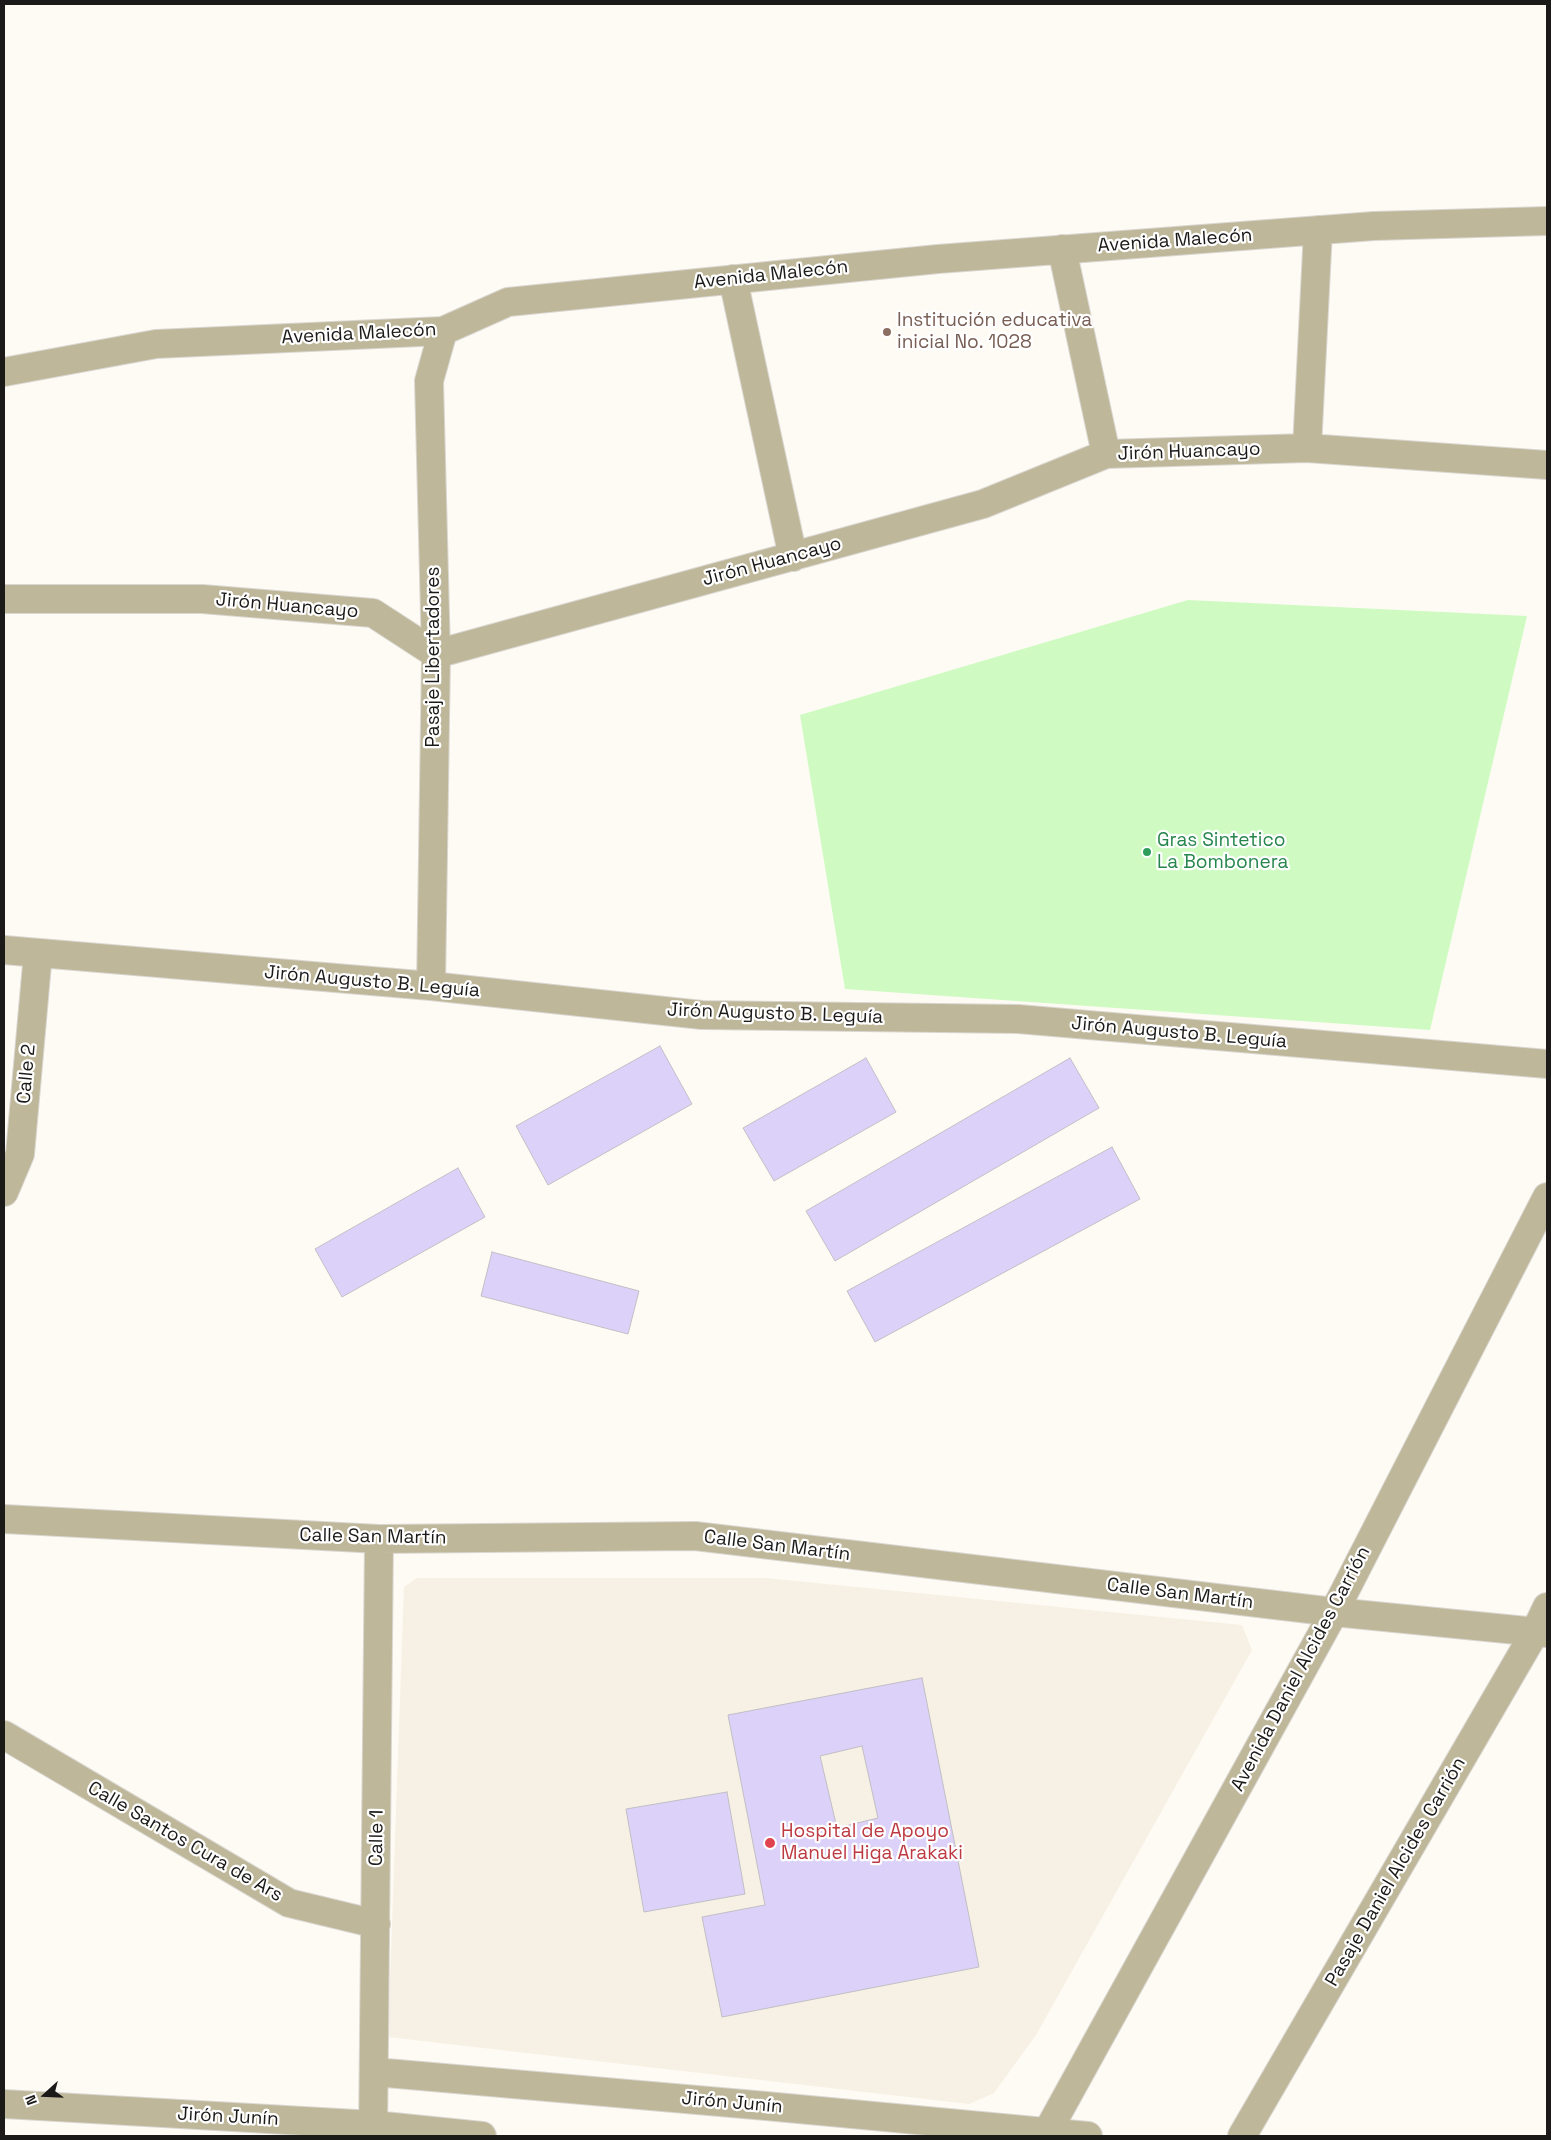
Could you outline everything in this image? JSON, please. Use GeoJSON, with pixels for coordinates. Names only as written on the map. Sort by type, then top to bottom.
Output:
{"type":"FeatureCollection","features":[{"type":"Feature","properties":{"kind":"street","name":"Avenida Malecón"},"geometry":{"type":"LineString","coordinates":[[4,372],[156,344],[443,331],[508,302],[938,258],[1374,226],[1547,221]]}},
{"type":"Feature","properties":{"kind":"street"},"geometry":{"type":"LineString","coordinates":[[1308,448],[1318,230]]}},
{"type":"Feature","properties":{"kind":"street"},"geometry":{"type":"LineString","coordinates":[[1062,249],[1106,454]]}},
{"type":"Feature","properties":{"kind":"street"},"geometry":{"type":"LineString","coordinates":[[733,279],[793,556]]}},
{"type":"Feature","properties":{"kind":"street","name":"Pasaje Libertadores"},"geometry":{"type":"LineString","coordinates":[[431,986],[436,654],[428,381],[443,331]]}},
{"type":"Feature","properties":{"kind":"street","name":"Jirón Huancayo"},"geometry":{"type":"LineString","coordinates":[[4,599],[202,599],[373,614],[436,654],[982,504],[1106,454],[1308,448],[1547,465]]}},
{"type":"Feature","properties":{"kind":"street","name":"Jirón Augusto B. Leguía"},"geometry":{"type":"LineString","coordinates":[[4,950],[431,986],[702,1015],[1018,1019],[1547,1064]]}},
{"type":"Feature","properties":{"kind":"street","name":"Calle 2"},"geometry":{"type":"LineString","coordinates":[[4,1192],[12,1158],[38,953]]}},
{"type":"Feature","properties":{"kind":"street","name":"Avenida Daniel Alcides Carrión"},"geometry":{"type":"LineString","coordinates":[[1047,2134],[1334,1612],[1547,1197]]}},
{"type":"Feature","properties":{"kind":"street","name":"Calle San Martín"},"geometry":{"type":"LineString","coordinates":[[4,1520],[380,1539],[695,1536],[1334,1612],[1541,1633]]}},
{"type":"Feature","properties":{"kind":"street","name":"Calle 1"},"geometry":{"type":"LineString","coordinates":[[373,2131],[380,1539]]}},
{"type":"Feature","properties":{"kind":"street","name":"Pasaje Daniel Alcides Carrión"},"geometry":{"type":"LineString","coordinates":[[1242,2136],[1541,1633],[1547,1607]]}},
{"type":"Feature","properties":{"kind":"street","name":"Calle Santos Cura de Ars"},"geometry":{"type":"LineString","coordinates":[[4,1735],[289,1903],[376,1924]]}},
{"type":"Feature","properties":{"kind":"street","name":"Jirón Junín"},"geometry":{"type":"LineString","coordinates":[[375,2072],[1047,2134],[1088,2136]]}},
{"type":"Feature","properties":{"kind":"street","name":"Jirón Junín"},"geometry":{"type":"LineString","coordinates":[[4,2104],[373,2131],[482,2136]]}},
{"type":"Feature","properties":{"kind":"shaded area","name":"Hospital de Apoyo Manuel Higa Arakaki"},"geometry":{"type":"Polygon","coordinates":[[[417,1578],[765,1578],[1242,1625],[1252,1650],[1036,2035],[994,2093],[969,2104],[388,2037],[404,1587],[417,1578]]]}},
{"type":"Feature","properties":{"kind":"green space","name":"Gras Sintetico La Bombonera"},"geometry":{"type":"Polygon","coordinates":[[[1188,600],[1527,616],[1430,1030],[845,989],[800,715],[1188,600]]]}},
{"type":"Feature","properties":{"kind":"building"},"geometry":{"type":"Polygon","coordinates":[[[660,1046],[692,1104],[548,1185],[516,1126],[660,1046]]]}},
{"type":"Feature","properties":{"kind":"building"},"geometry":{"type":"Polygon","coordinates":[[[866,1058],[896,1112],[774,1181],[743,1128],[866,1058]]]}},
{"type":"Feature","properties":{"kind":"building"},"geometry":{"type":"Polygon","coordinates":[[[1070,1058],[1099,1108],[835,1261],[806,1211],[1070,1058]]]}},
{"type":"Feature","properties":{"kind":"building"},"geometry":{"type":"Polygon","coordinates":[[[1112,1147],[1140,1199],[875,1342],[847,1291],[1112,1147]]]}},
{"type":"Feature","properties":{"kind":"building"},"geometry":{"type":"Polygon","coordinates":[[[458,1168],[485,1217],[342,1297],[315,1249],[458,1168]]]}},
{"type":"Feature","properties":{"kind":"building"},"geometry":{"type":"Polygon","coordinates":[[[492,1252],[639,1291],[628,1334],[481,1296],[492,1252]]]}},
{"type":"Feature","properties":{"kind":"building"},"geometry":{"type":"Polygon","coordinates":[[[922,1678],[979,1967],[722,2017],[702,1917],[765,1905],[728,1715],[922,1678]],[[862,1746],[820,1756],[837,1828],[878,1818],[862,1746]]]}},
{"type":"Feature","properties":{"kind":"building"},"geometry":{"type":"Polygon","coordinates":[[[727,1792],[745,1894],[644,1912],[626,1809],[727,1792]]]}},
{"type":"Feature","properties":{"kind":"place","name":"Institución educativa inicial No. 1028"},"geometry":{"type":"Point","coordinates":[887,332]}},
{"type":"Feature","properties":{"kind":"place","name":"Gras Sintetico La Bombonera"},"geometry":{"type":"Point","coordinates":[1147,852]}},
{"type":"Feature","properties":{"kind":"place","name":"Hospital de Apoyo Manuel Higa Arakaki"},"geometry":{"type":"Point","coordinates":[770,1843]}}]}
